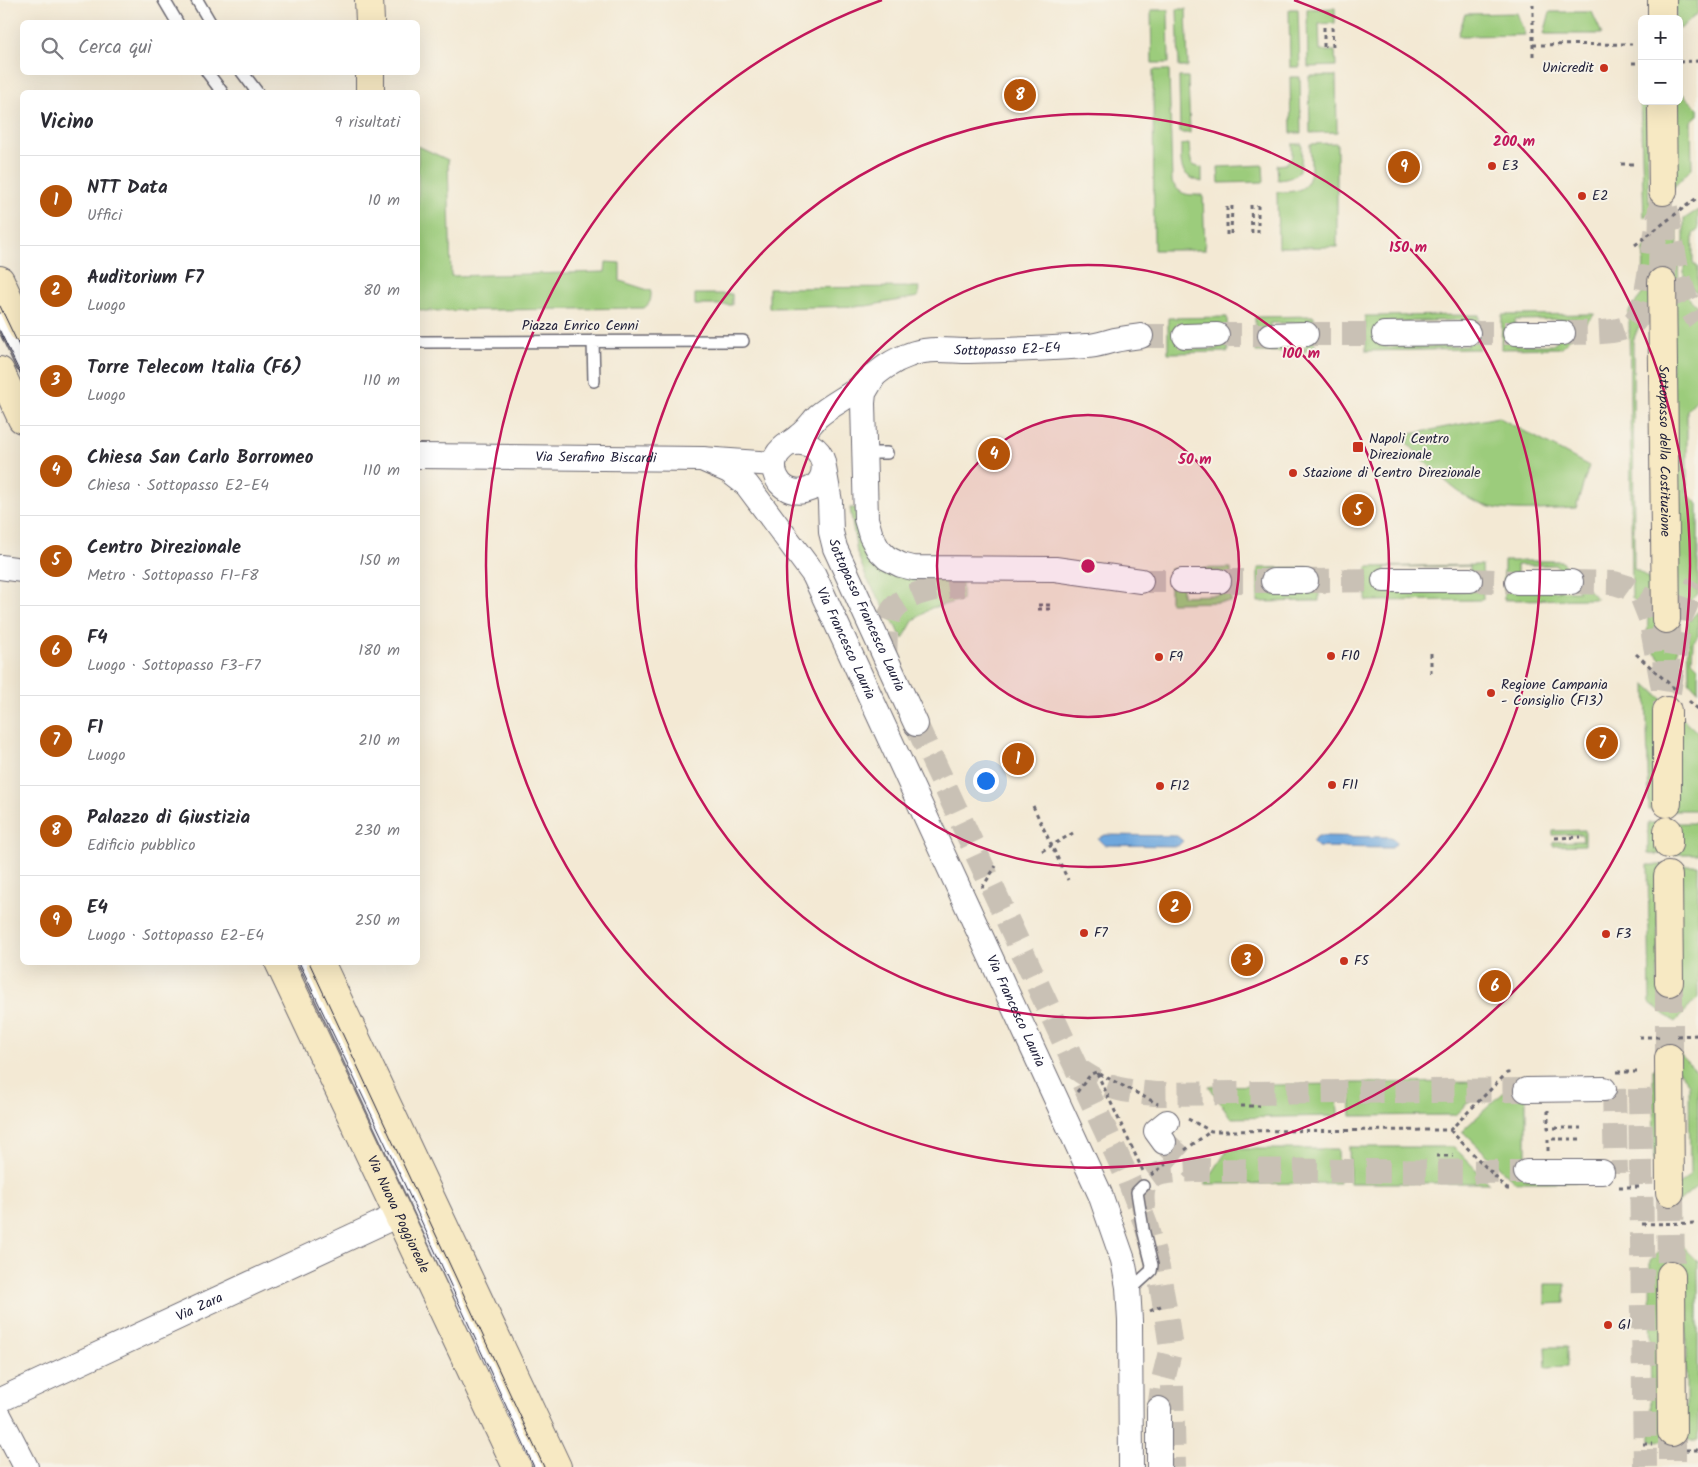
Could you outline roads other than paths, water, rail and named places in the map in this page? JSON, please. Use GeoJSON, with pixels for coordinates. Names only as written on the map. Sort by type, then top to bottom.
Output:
{"type":"FeatureCollection","features":[{"type":"Feature","properties":{"kind":"main road"},"geometry":{"type":"LineString","coordinates":[[370,0],[370,20]]}},
{"type":"Feature","properties":{"kind":"main road"},"geometry":{"type":"LineString","coordinates":[[1662,0],[1662,15]]}},
{"type":"Feature","properties":{"kind":"main road"},"geometry":{"type":"LineString","coordinates":[[370,75],[370,90]]}},
{"type":"Feature","properties":{"kind":"main road"},"geometry":{"type":"LineString","coordinates":[[1662,108],[1663,191]]}},
{"type":"Feature","properties":{"kind":"main road"},"geometry":{"type":"LineString","coordinates":[[0,280],[20,324]]}},
{"type":"Feature","properties":{"kind":"main road","name":"Sottopasso della Costituzione"},"geometry":{"type":"LineString","coordinates":[[1662,282],[1666,620]]}},
{"type":"Feature","properties":{"kind":"main road"},"geometry":{"type":"LineString","coordinates":[[0,371],[20,415]]}},
{"type":"Feature","properties":{"kind":"main road"},"geometry":{"type":"LineString","coordinates":[[1667,802],[1676,700]]}},
{"type":"Feature","properties":{"kind":"main road"},"geometry":{"type":"LineString","coordinates":[[1668,876],[1669,982]]}},
{"type":"Feature","properties":{"kind":"main road","name":"Via Nuova Poggioreale"},"geometry":{"type":"LineString","coordinates":[[280,965],[517,1467]]}},
{"type":"Feature","properties":{"kind":"main road"},"geometry":{"type":"LineString","coordinates":[[321,965],[556,1467]]}},
{"type":"Feature","properties":{"kind":"main road"},"geometry":{"type":"LineString","coordinates":[[1669,1058],[1670,1192]]}},
{"type":"Feature","properties":{"kind":"main road"},"geometry":{"type":"LineString","coordinates":[[1671,1275],[1672,1432]]}},
{"type":"Feature","properties":{"kind":"street"},"geometry":{"type":"LineString","coordinates":[[1384,334],[1468,333]]}},
{"type":"Feature","properties":{"kind":"street"},"geometry":{"type":"LineString","coordinates":[[1515,333],[1563,333]]}},
{"type":"Feature","properties":{"kind":"street"},"geometry":{"type":"LineString","coordinates":[[1270,335],[1306,334]]}},
{"type":"Feature","properties":{"kind":"street"},"geometry":{"type":"LineString","coordinates":[[1185,336],[1217,335]]}},
{"type":"Feature","properties":{"kind":"street","name":"Sottopasso E2-E4"},"geometry":{"type":"LineString","coordinates":[[789,444],[818,416],[858,389],[877,372],[910,354],[928,350],[968,351],[1088,346],[1142,336]]}},
{"type":"Feature","properties":{"kind":"street"},"geometry":{"type":"LineString","coordinates":[[877,372],[864,393],[863,404],[875,453],[864,500],[866,519],[871,536],[878,549],[887,558],[901,565],[925,569],[1055,569],[1141,581],[1091,580],[963,585]]}},
{"type":"Feature","properties":{"kind":"street"},"geometry":{"type":"LineString","coordinates":[[775,470],[781,484],[795,492],[803,492],[818,484],[824,465],[825,433],[818,416]]}},
{"type":"Feature","properties":{"kind":"street"},"geometry":{"type":"LineString","coordinates":[[776,524],[775,470],[777,456],[782,449],[789,444],[803,442],[810,445],[821,455],[824,465]]}},
{"type":"Feature","properties":{"kind":"street","name":"Via Serafino Biscardi"},"geometry":{"type":"LineString","coordinates":[[420,456],[702,459],[775,470]]}},
{"type":"Feature","properties":{"kind":"street","name":"Via Francesco Lauria"},"geometry":{"type":"LineString","coordinates":[[702,459],[729,471],[747,485],[814,575],[1100,1194],[1123,1260],[1128,1292],[1130,1321],[1131,1467]]}},
{"type":"Feature","properties":{"kind":"street","name":"Sottopasso Francesco Lauria"},"geometry":{"type":"LineString","coordinates":[[824,465],[830,502],[831,532],[835,548],[916,724]]}},
{"type":"Feature","properties":{"kind":"street"},"geometry":{"type":"LineString","coordinates":[[0,567],[20,570]]}},
{"type":"Feature","properties":{"kind":"street"},"geometry":{"type":"LineString","coordinates":[[1384,580],[1470,580]]}},
{"type":"Feature","properties":{"kind":"street"},"geometry":{"type":"LineString","coordinates":[[1182,581],[1219,581]]}},
{"type":"Feature","properties":{"kind":"street"},"geometry":{"type":"LineString","coordinates":[[1273,581],[1306,581]]}},
{"type":"Feature","properties":{"kind":"street"},"geometry":{"type":"LineString","coordinates":[[1517,582],[1571,582]]}},
{"type":"Feature","properties":{"kind":"street"},"geometry":{"type":"LineString","coordinates":[[1521,1081],[1608,1080]]}},
{"type":"Feature","properties":{"kind":"street"},"geometry":{"type":"LineString","coordinates":[[1526,1172],[1602,1172]]}},
{"type":"Feature","properties":{"kind":"street","name":"Via Zara"},"geometry":{"type":"LineString","coordinates":[[0,1400],[398,1215]]}},
{"type":"Feature","properties":{"kind":"street"},"geometry":{"type":"LineString","coordinates":[[1159,1409],[1159,1467]]}},
{"type":"Feature","properties":{"kind":"street"},"geometry":{"type":"LineString","coordinates":[[0,1417],[26,1467]]}},
{"type":"Feature","properties":{"kind":"lane"},"geometry":{"type":"LineString","coordinates":[[164,0],[176,20]]}},
{"type":"Feature","properties":{"kind":"lane"},"geometry":{"type":"LineString","coordinates":[[197,0],[209,20]]}},
{"type":"Feature","properties":{"kind":"lane"},"geometry":{"type":"LineString","coordinates":[[209,75],[220,90]]}},
{"type":"Feature","properties":{"kind":"lane"},"geometry":{"type":"LineString","coordinates":[[244,75],[256,90]]}},
{"type":"Feature","properties":{"kind":"lane"},"geometry":{"type":"LineString","coordinates":[[0,319],[20,362]]}},
{"type":"Feature","properties":{"kind":"lane"},"geometry":{"type":"LineString","coordinates":[[593,341],[594,381]]}},
{"type":"Feature","properties":{"kind":"lane","name":"Piazza Enrico Cenni"},"geometry":{"type":"LineString","coordinates":[[420,342],[743,341]]}},
{"type":"Feature","properties":{"kind":"lane"},"geometry":{"type":"LineString","coordinates":[[305,965],[539,1467]]}},
{"type":"Feature","properties":{"kind":"lane"},"geometry":{"type":"LineString","coordinates":[[1128,1292],[1151,1272],[1152,1265],[1137,1192],[1145,1182]]}},
{"type":"Feature","properties":{"kind":"water"},"geometry":{"type":"Polygon","coordinates":[[[1105,835],[1177,836],[1183,841],[1178,846],[1104,845],[1098,839],[1105,835]]]}},
{"type":"Feature","properties":{"kind":"water"},"geometry":{"type":"Polygon","coordinates":[[[1318,836],[1391,837],[1397,842],[1392,848],[1318,847],[1312,841],[1318,836]]]}},
{"type":"Feature","properties":{"kind":"tunnel"},"geometry":{"type":"LineString","coordinates":[[1563,333],[1618,330],[1626,328],[1637,319],[1645,299],[1663,191]]}},
{"type":"Feature","properties":{"kind":"tunnel"},"geometry":{"type":"LineString","coordinates":[[1662,282],[1663,191]]}},
{"type":"Feature","properties":{"kind":"tunnel"},"geometry":{"type":"LineString","coordinates":[[1666,208],[1680,281],[1685,296],[1698,320]]}},
{"type":"Feature","properties":{"kind":"tunnel"},"geometry":{"type":"LineString","coordinates":[[1468,333],[1515,333]]}},
{"type":"Feature","properties":{"kind":"tunnel"},"geometry":{"type":"LineString","coordinates":[[1306,334],[1384,334]]}},
{"type":"Feature","properties":{"kind":"tunnel"},"geometry":{"type":"LineString","coordinates":[[1217,335],[1270,335]]}},
{"type":"Feature","properties":{"kind":"tunnel"},"geometry":{"type":"LineString","coordinates":[[1141,336],[1185,336]]}},
{"type":"Feature","properties":{"kind":"tunnel"},"geometry":{"type":"LineString","coordinates":[[1306,581],[1384,580]]}},
{"type":"Feature","properties":{"kind":"tunnel"},"geometry":{"type":"LineString","coordinates":[[1470,580],[1517,582]]}},
{"type":"Feature","properties":{"kind":"tunnel"},"geometry":{"type":"LineString","coordinates":[[1141,581],[1182,581]]}},
{"type":"Feature","properties":{"kind":"tunnel"},"geometry":{"type":"LineString","coordinates":[[1219,581],[1273,581]]}},
{"type":"Feature","properties":{"kind":"tunnel"},"geometry":{"type":"LineString","coordinates":[[1571,582],[1614,583],[1627,587],[1642,598],[1650,618],[1667,711]]}},
{"type":"Feature","properties":{"kind":"tunnel"},"geometry":{"type":"LineString","coordinates":[[1669,692],[1681,617],[1698,583]]}},
{"type":"Feature","properties":{"kind":"tunnel"},"geometry":{"type":"LineString","coordinates":[[885,656],[888,621],[892,611],[899,604],[919,593],[963,585]]}},
{"type":"Feature","properties":{"kind":"tunnel"},"geometry":{"type":"LineString","coordinates":[[1666,619],[1667,711]]}},
{"type":"Feature","properties":{"kind":"tunnel"},"geometry":{"type":"LineString","coordinates":[[916,724],[1129,1181],[1146,1225],[1158,1268],[1171,1348],[1163,1380],[1159,1409]]}},
{"type":"Feature","properties":{"kind":"tunnel"},"geometry":{"type":"LineString","coordinates":[[1669,982],[1669,1058]]}},
{"type":"Feature","properties":{"kind":"tunnel"},"geometry":{"type":"LineString","coordinates":[[1076,1068],[1095,1080],[1113,1087],[1155,1094],[1526,1090]]}},
{"type":"Feature","properties":{"kind":"tunnel"},"geometry":{"type":"LineString","coordinates":[[1614,1089],[1616,1173]]}},
{"type":"Feature","properties":{"kind":"tunnel"},"geometry":{"type":"LineString","coordinates":[[1640,1089],[1645,1467]]}},
{"type":"Feature","properties":{"kind":"tunnel"},"geometry":{"type":"LineString","coordinates":[[1164,1142],[1195,1170]]}},
{"type":"Feature","properties":{"kind":"tunnel"},"geometry":{"type":"LineString","coordinates":[[1144,1211],[1144,1187],[1148,1180],[1154,1176],[1172,1171],[1526,1172]]}},
{"type":"Feature","properties":{"kind":"tunnel"},"geometry":{"type":"LineString","coordinates":[[1670,1192],[1671,1275]]}},
{"type":"Feature","properties":{"kind":"tunnel"},"geometry":{"type":"LineString","coordinates":[[1172,1386],[1174,1467]]}},
{"type":"Feature","properties":{"kind":"tunnel"},"geometry":{"type":"LineString","coordinates":[[1672,1432],[1672,1467]]}},
{"type":"Feature","properties":{"kind":"tram line"},"geometry":{"type":"LineString","coordinates":[[0,306],[20,348]]}},
{"type":"Feature","properties":{"kind":"tram line"},"geometry":{"type":"LineString","coordinates":[[0,331],[20,373]]}},
{"type":"Feature","properties":{"kind":"tram line"},"geometry":{"type":"LineString","coordinates":[[300,965],[402,1179],[534,1467]]}},
{"type":"Feature","properties":{"kind":"tram line"},"geometry":{"type":"LineString","coordinates":[[310,965],[544,1467]]}},
{"type":"Feature","properties":{"kind":"place","name":"Unicredit"},"geometry":{"type":"Point","coordinates":[1604,68]}},
{"type":"Feature","properties":{"kind":"place","name":"Palazzo di Giustizia"},"geometry":{"type":"Point","coordinates":[1020,95]}},
{"type":"Feature","properties":{"kind":"place","name":"E3"},"geometry":{"type":"Point","coordinates":[1492,166]}},
{"type":"Feature","properties":{"kind":"place","name":"E4"},"geometry":{"type":"Point","coordinates":[1404,167]}},
{"type":"Feature","properties":{"kind":"place","name":"E2"},"geometry":{"type":"Point","coordinates":[1582,196]}},
{"type":"Feature","properties":{"kind":"place","name":"Napoli Centro Direzionale"},"geometry":{"type":"Point","coordinates":[1358,447]}},
{"type":"Feature","properties":{"kind":"place","name":"Chiesa San Carlo Borromeo"},"geometry":{"type":"Point","coordinates":[994,454]}},
{"type":"Feature","properties":{"kind":"place","name":"Stazione di Centro Direzionale"},"geometry":{"type":"Point","coordinates":[1293,473]}},
{"type":"Feature","properties":{"kind":"place","name":"Centro Direzionale"},"geometry":{"type":"Point","coordinates":[1358,510]}},
{"type":"Feature","properties":{"kind":"place","name":"F10"},"geometry":{"type":"Point","coordinates":[1331,656]}},
{"type":"Feature","properties":{"kind":"place","name":"F9"},"geometry":{"type":"Point","coordinates":[1159,657]}},
{"type":"Feature","properties":{"kind":"place","name":"Regione Campania - Consiglio (F13)"},"geometry":{"type":"Point","coordinates":[1491,693]}},
{"type":"Feature","properties":{"kind":"place","name":"F1"},"geometry":{"type":"Point","coordinates":[1602,743]}},
{"type":"Feature","properties":{"kind":"place","name":"NTT Data"},"geometry":{"type":"Point","coordinates":[1018,759]}},
{"type":"Feature","properties":{"kind":"place","name":"F11"},"geometry":{"type":"Point","coordinates":[1332,785]}},
{"type":"Feature","properties":{"kind":"place","name":"F12"},"geometry":{"type":"Point","coordinates":[1160,786]}},
{"type":"Feature","properties":{"kind":"place","name":"Auditorium F7"},"geometry":{"type":"Point","coordinates":[1175,907]}},
{"type":"Feature","properties":{"kind":"place","name":"F7"},"geometry":{"type":"Point","coordinates":[1084,933]}},
{"type":"Feature","properties":{"kind":"place","name":"F3"},"geometry":{"type":"Point","coordinates":[1606,934]}},
{"type":"Feature","properties":{"kind":"place","name":"Torre Telecom Italia (F6)"},"geometry":{"type":"Point","coordinates":[1247,960]}},
{"type":"Feature","properties":{"kind":"place","name":"F5"},"geometry":{"type":"Point","coordinates":[1344,961]}},
{"type":"Feature","properties":{"kind":"place","name":"F4"},"geometry":{"type":"Point","coordinates":[1495,986]}},
{"type":"Feature","properties":{"kind":"place","name":"G1"},"geometry":{"type":"Point","coordinates":[1608,1325]}}]}
